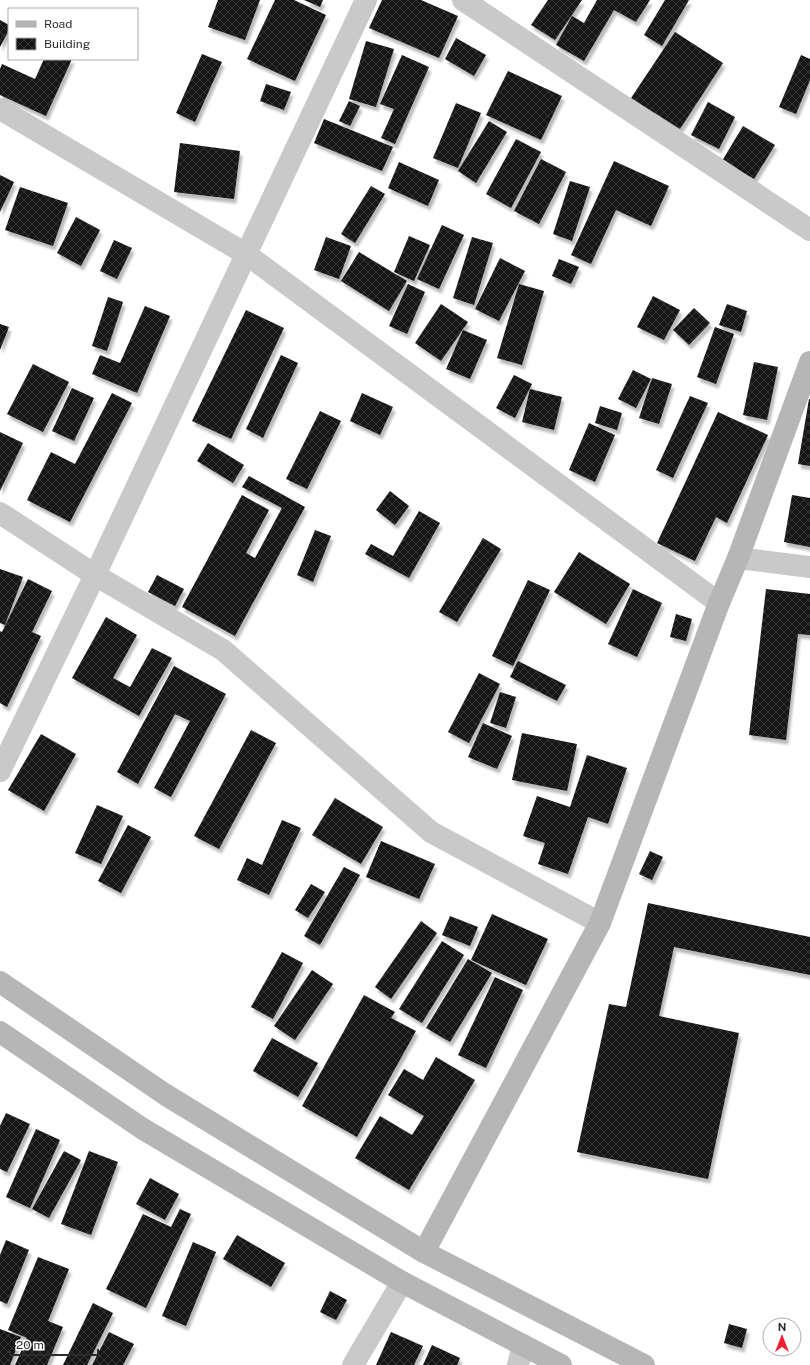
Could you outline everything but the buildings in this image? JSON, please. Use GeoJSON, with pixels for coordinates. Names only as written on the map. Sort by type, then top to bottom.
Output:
{"type":"FeatureCollection","features":[{"type":"Feature","properties":{"kind":"main road"},"geometry":{"type":"LineString","coordinates":[[424,1252],[600,923],[719,603],[738,558],[810,362]]}},
{"type":"Feature","properties":{"kind":"main road"},"geometry":{"type":"LineString","coordinates":[[0,982],[166,1095],[424,1252],[644,1365]]}},
{"type":"Feature","properties":{"kind":"main road"},"geometry":{"type":"LineString","coordinates":[[0,1032],[143,1129],[402,1282],[521,1355],[561,1365]]}},
{"type":"Feature","properties":{"kind":"street"},"geometry":{"type":"LineString","coordinates":[[0,771],[95,575],[366,0]]}},
{"type":"Feature","properties":{"kind":"street"},"geometry":{"type":"LineString","coordinates":[[463,0],[810,230]]}},
{"type":"Feature","properties":{"kind":"street"},"geometry":{"type":"LineString","coordinates":[[0,109],[246,254],[719,603]]}},
{"type":"Feature","properties":{"kind":"street"},"geometry":{"type":"LineString","coordinates":[[0,513],[95,575],[223,650],[431,832],[600,923]]}},
{"type":"Feature","properties":{"kind":"street"},"geometry":{"type":"LineString","coordinates":[[738,558],[810,567]]}},
{"type":"Feature","properties":{"kind":"street"},"geometry":{"type":"LineString","coordinates":[[353,1365],[402,1282]]}}]}
